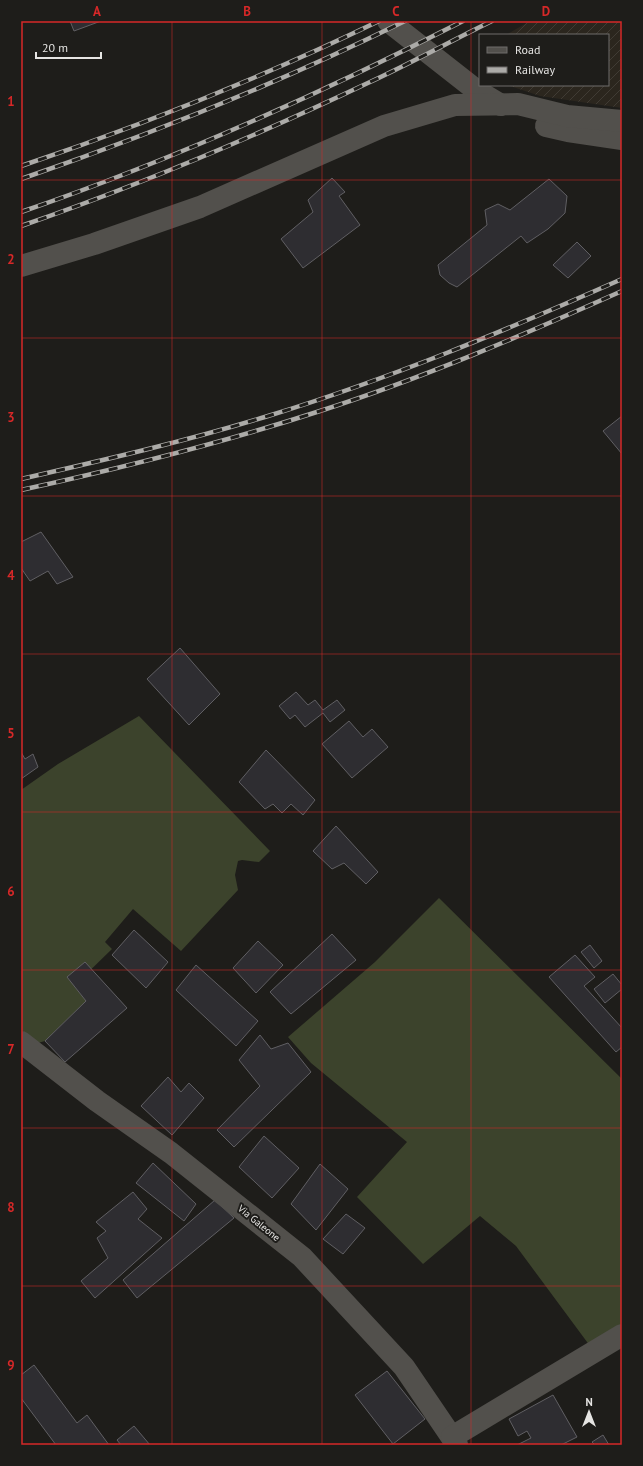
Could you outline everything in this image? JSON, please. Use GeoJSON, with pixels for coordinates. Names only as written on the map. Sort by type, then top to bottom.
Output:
{"type":"FeatureCollection","features":[{"type":"Feature","properties":{"kind":"street"},"geometry":{"type":"LineString","coordinates":[[388,21],[476,90],[531,122],[568,131],[622,138]]}},
{"type":"Feature","properties":{"kind":"street"},"geometry":{"type":"LineString","coordinates":[[21,266],[94,244],[200,207],[384,126],[455,104],[518,104],[567,116],[622,121]]}},
{"type":"Feature","properties":{"kind":"street","name":"Via Galeone"},"geometry":{"type":"LineString","coordinates":[[21,1042],[97,1102],[171,1153],[302,1257],[404,1367],[455,1441]]}},
{"type":"Feature","properties":{"kind":"street"},"geometry":{"type":"LineString","coordinates":[[455,1441],[622,1335]]}},
{"type":"Feature","properties":{"kind":"shaded area"},"geometry":{"type":"Polygon","coordinates":[[[530,21],[622,21],[622,108],[540,96],[510,86],[609,86],[609,34],[508,34],[530,21]]]}},
{"type":"Feature","properties":{"kind":"green space"},"geometry":{"type":"Polygon","coordinates":[[[139,716],[270,851],[259,862],[238,861],[235,875],[238,890],[181,951],[133,909],[105,942],[112,949],[74,986],[86,1001],[45,1041],[38,1043],[21,1030],[21,790],[58,764],[139,716]]]}},
{"type":"Feature","properties":{"kind":"green space"},"geometry":{"type":"Polygon","coordinates":[[[439,898],[622,1079],[622,1326],[590,1346],[516,1246],[480,1216],[423,1264],[357,1197],[407,1142],[311,1063],[288,1037],[375,962],[439,898]]]}},
{"type":"Feature","properties":{"kind":"building"},"geometry":{"type":"Polygon","coordinates":[[[70,21],[101,21],[74,31],[70,21]]]}},
{"type":"Feature","properties":{"kind":"building"},"geometry":{"type":"Polygon","coordinates":[[[332,178],[345,192],[339,196],[360,225],[303,268],[281,239],[313,212],[308,200],[332,178]]]}},
{"type":"Feature","properties":{"kind":"building"},"geometry":{"type":"Polygon","coordinates":[[[549,179],[567,196],[565,213],[548,229],[527,243],[521,236],[457,287],[449,283],[440,275],[438,265],[487,225],[485,210],[498,204],[510,210],[549,179]]]}},
{"type":"Feature","properties":{"kind":"building"},"geometry":{"type":"Polygon","coordinates":[[[577,242],[591,256],[568,278],[553,265],[577,242]]]}},
{"type":"Feature","properties":{"kind":"building"},"geometry":{"type":"Polygon","coordinates":[[[622,416],[622,454],[603,431],[622,416]]]}},
{"type":"Feature","properties":{"kind":"building"},"geometry":{"type":"Polygon","coordinates":[[[41,532],[73,577],[57,584],[48,571],[30,581],[21,568],[21,542],[41,532]]]}},
{"type":"Feature","properties":{"kind":"building"},"geometry":{"type":"Polygon","coordinates":[[[180,648],[220,694],[189,725],[147,679],[180,648]]]}},
{"type":"Feature","properties":{"kind":"building"},"geometry":{"type":"Polygon","coordinates":[[[296,692],[308,705],[315,700],[323,710],[337,700],[345,710],[330,722],[323,713],[305,727],[295,715],[290,719],[279,706],[296,692]]]}},
{"type":"Feature","properties":{"kind":"building"},"geometry":{"type":"Polygon","coordinates":[[[349,721],[363,737],[372,729],[388,747],[352,778],[322,744],[349,721]]]}},
{"type":"Feature","properties":{"kind":"building"},"geometry":{"type":"Polygon","coordinates":[[[266,750],[315,800],[303,815],[291,804],[282,813],[273,804],[265,809],[239,782],[266,750]]]}},
{"type":"Feature","properties":{"kind":"building"},"geometry":{"type":"Polygon","coordinates":[[[21,752],[25,759],[33,754],[38,767],[21,779],[21,752]]]}},
{"type":"Feature","properties":{"kind":"building"},"geometry":{"type":"Polygon","coordinates":[[[336,826],[378,872],[366,884],[344,863],[332,869],[313,851],[336,826]]]}},
{"type":"Feature","properties":{"kind":"building"},"geometry":{"type":"Polygon","coordinates":[[[134,930],[168,962],[146,988],[112,955],[134,930]]]}},
{"type":"Feature","properties":{"kind":"building"},"geometry":{"type":"Polygon","coordinates":[[[332,934],[356,960],[291,1014],[270,992],[332,934]]]}},
{"type":"Feature","properties":{"kind":"building"},"geometry":{"type":"Polygon","coordinates":[[[258,941],[283,965],[256,993],[233,968],[258,941]]]}},
{"type":"Feature","properties":{"kind":"building"},"geometry":{"type":"Polygon","coordinates":[[[590,945],[602,961],[594,968],[581,952],[590,945]]]}},
{"type":"Feature","properties":{"kind":"building"},"geometry":{"type":"Polygon","coordinates":[[[575,955],[595,977],[584,986],[622,1028],[622,1047],[616,1052],[549,977],[575,955]]]}},
{"type":"Feature","properties":{"kind":"building"},"geometry":{"type":"Polygon","coordinates":[[[85,962],[127,1008],[65,1062],[45,1041],[86,1001],[67,977],[85,962]]]}},
{"type":"Feature","properties":{"kind":"building"},"geometry":{"type":"Polygon","coordinates":[[[196,965],[258,1021],[236,1046],[176,990],[196,965]]]}},
{"type":"Feature","properties":{"kind":"building"},"geometry":{"type":"Polygon","coordinates":[[[613,974],[622,985],[622,989],[605,1003],[594,989],[613,974]]]}},
{"type":"Feature","properties":{"kind":"building"},"geometry":{"type":"Polygon","coordinates":[[[260,1035],[271,1049],[288,1043],[311,1072],[234,1147],[217,1130],[260,1086],[239,1060],[260,1035]]]}},
{"type":"Feature","properties":{"kind":"building"},"geometry":{"type":"Polygon","coordinates":[[[168,1077],[181,1092],[189,1083],[204,1098],[172,1135],[141,1106],[168,1077]]]}},
{"type":"Feature","properties":{"kind":"building"},"geometry":{"type":"Polygon","coordinates":[[[264,1136],[299,1168],[272,1198],[239,1167],[264,1136]]]}},
{"type":"Feature","properties":{"kind":"building"},"geometry":{"type":"Polygon","coordinates":[[[153,1163],[196,1204],[184,1221],[136,1183],[153,1163]]]}},
{"type":"Feature","properties":{"kind":"building"},"geometry":{"type":"Polygon","coordinates":[[[320,1164],[348,1189],[316,1230],[291,1204],[320,1164]]]}},
{"type":"Feature","properties":{"kind":"building"},"geometry":{"type":"Polygon","coordinates":[[[133,1192],[147,1209],[138,1219],[162,1238],[95,1298],[81,1281],[108,1258],[97,1238],[106,1231],[96,1222],[133,1192]]]}},
{"type":"Feature","properties":{"kind":"building"},"geometry":{"type":"Polygon","coordinates":[[[215,1200],[234,1218],[137,1298],[123,1280],[215,1200]]]}},
{"type":"Feature","properties":{"kind":"building"},"geometry":{"type":"Polygon","coordinates":[[[346,1214],[365,1228],[343,1254],[323,1239],[346,1214]]]}},
{"type":"Feature","properties":{"kind":"building"},"geometry":{"type":"Polygon","coordinates":[[[34,1365],[77,1423],[87,1415],[109,1445],[56,1445],[21,1398],[21,1375],[34,1365]]]}},
{"type":"Feature","properties":{"kind":"building"},"geometry":{"type":"Polygon","coordinates":[[[387,1371],[425,1419],[393,1444],[355,1395],[387,1371]]]}},
{"type":"Feature","properties":{"kind":"building"},"geometry":{"type":"Polygon","coordinates":[[[553,1395],[577,1437],[561,1445],[517,1445],[531,1438],[527,1431],[518,1436],[509,1419],[553,1395]]]}},
{"type":"Feature","properties":{"kind":"building"},"geometry":{"type":"Polygon","coordinates":[[[134,1426],[150,1445],[121,1445],[117,1440],[134,1426]]]}},
{"type":"Feature","properties":{"kind":"building"},"geometry":{"type":"Polygon","coordinates":[[[603,1435],[609,1445],[595,1445],[592,1442],[603,1435]]]}},
{"type":"Feature","properties":{"kind":"railway"},"geometry":{"type":"LineString","coordinates":[[21,166],[112,134],[247,81],[379,21]]}},
{"type":"Feature","properties":{"kind":"railway"},"geometry":{"type":"LineString","coordinates":[[21,179],[119,144],[216,106],[311,65],[405,21]]}},
{"type":"Feature","properties":{"kind":"railway"},"geometry":{"type":"LineString","coordinates":[[21,212],[78,192],[190,148],[300,100],[463,21]]}},
{"type":"Feature","properties":{"kind":"railway"},"geometry":{"type":"LineString","coordinates":[[21,226],[154,177],[241,140],[385,75],[492,21]]}},
{"type":"Feature","properties":{"kind":"railway"},"geometry":{"type":"LineString","coordinates":[[21,479],[176,442],[313,402],[447,353],[622,279]]}},
{"type":"Feature","properties":{"kind":"railway"},"geometry":{"type":"LineString","coordinates":[[21,490],[172,454],[246,434],[320,411],[397,385],[435,370],[548,324],[622,291]]}}]}
